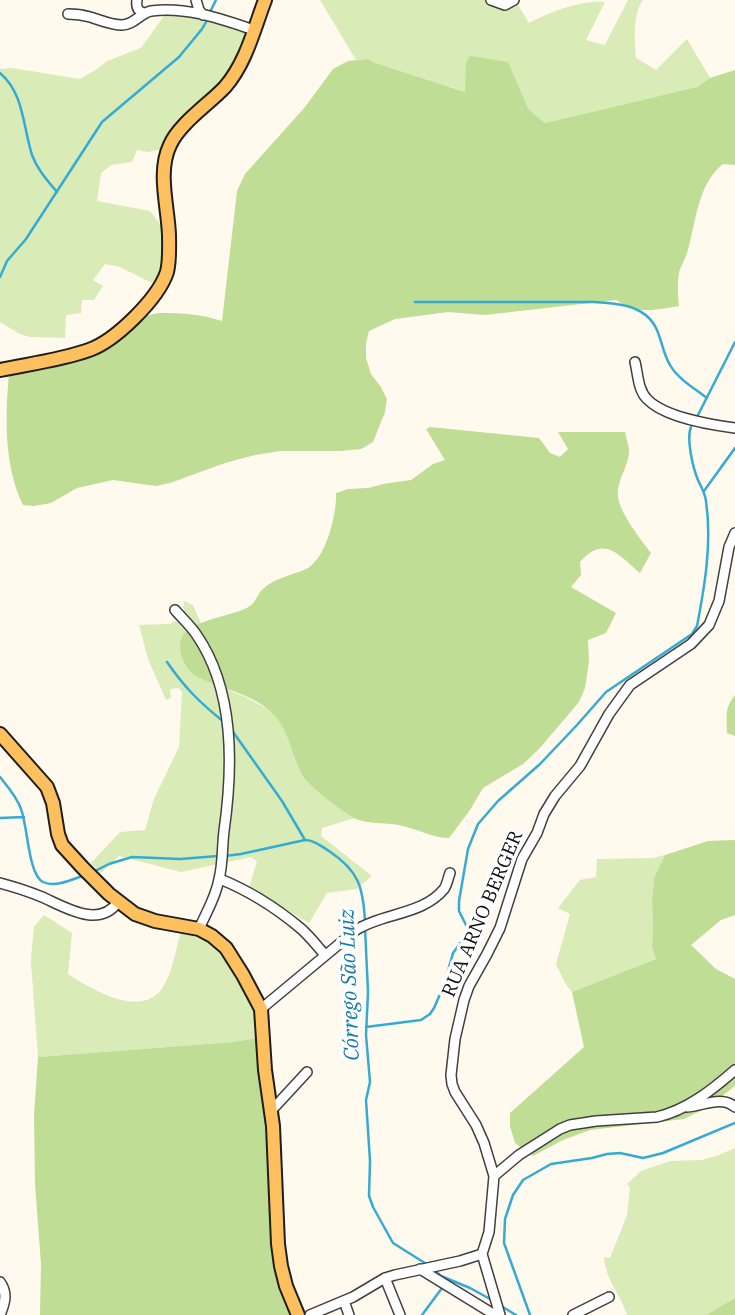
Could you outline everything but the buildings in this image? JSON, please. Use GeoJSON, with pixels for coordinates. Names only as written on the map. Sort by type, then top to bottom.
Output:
{"type":"FeatureCollection","features":[{"type":"Feature","properties":{"kind":"main road"},"geometry":{"type":"LineString","coordinates":[[0,370],[89,350],[114,336],[139,313],[153,295],[166,273],[169,261],[164,171],[166,152],[175,135],[226,86],[238,70],[265,0]]}},
{"type":"Feature","properties":{"kind":"main road"},"geometry":{"type":"LineString","coordinates":[[0,734],[47,787],[62,845],[83,868],[118,902],[135,914],[155,921],[199,929],[212,936],[226,948],[261,1009],[281,1266],[298,1315]]}},
{"type":"Feature","properties":{"kind":"street"},"geometry":{"type":"LineString","coordinates":[[137,0],[137,8],[144,13]]}},
{"type":"Feature","properties":{"kind":"street"},"geometry":{"type":"LineString","coordinates":[[197,0],[202,15]]}},
{"type":"Feature","properties":{"kind":"street"},"geometry":{"type":"LineString","coordinates":[[491,0],[505,5],[514,0]]}},
{"type":"Feature","properties":{"kind":"street"},"geometry":{"type":"LineString","coordinates":[[68,14],[123,25],[149,11],[172,10],[202,15],[254,30]]}},
{"type":"Feature","properties":{"kind":"street"},"geometry":{"type":"LineString","coordinates":[[635,362],[641,391],[647,399],[662,409],[702,423],[735,428]]}},
{"type":"Feature","properties":{"kind":"street","name":"RUA ARNO BERGER"},"geometry":{"type":"LineString","coordinates":[[482,1254],[489,1232],[494,1176],[476,1125],[452,1084],[459,1017],[469,986],[500,928],[522,859],[544,814],[580,766],[609,714],[630,684],[691,644],[709,625],[719,601],[729,547],[735,533]]}},
{"type":"Feature","properties":{"kind":"street"},"geometry":{"type":"LineString","coordinates":[[175,610],[205,649],[220,690],[229,748],[228,800],[219,879],[216,893],[199,929]]}},
{"type":"Feature","properties":{"kind":"street"},"geometry":{"type":"LineString","coordinates":[[261,1009],[356,930],[367,923],[397,915],[427,902],[444,889],[450,873]]}},
{"type":"Feature","properties":{"kind":"street"},"geometry":{"type":"LineString","coordinates":[[219,879],[273,909],[300,928],[326,955]]}},
{"type":"Feature","properties":{"kind":"street"},"geometry":{"type":"LineString","coordinates":[[0,883],[20,888],[74,912],[88,915],[104,915],[118,902]]}},
{"type":"Feature","properties":{"kind":"street"},"geometry":{"type":"LineString","coordinates":[[494,1176],[519,1155],[560,1129],[596,1121],[657,1117],[682,1108],[735,1070]]}},
{"type":"Feature","properties":{"kind":"street"},"geometry":{"type":"LineString","coordinates":[[271,1111],[307,1072]]}},
{"type":"Feature","properties":{"kind":"street"},"geometry":{"type":"LineString","coordinates":[[682,1108],[721,1101],[727,1101],[735,1107]]}},
{"type":"Feature","properties":{"kind":"street"},"geometry":{"type":"LineString","coordinates":[[310,1315],[385,1279],[482,1254],[498,1315]]}},
{"type":"Feature","properties":{"kind":"street"},"geometry":{"type":"LineString","coordinates":[[421,1269],[498,1315]]}},
{"type":"Feature","properties":{"kind":"street"},"geometry":{"type":"LineString","coordinates":[[385,1279],[400,1315]]}},
{"type":"Feature","properties":{"kind":"street"},"geometry":{"type":"LineString","coordinates":[[0,1282],[6,1297],[0,1315]]}},
{"type":"Feature","properties":{"kind":"street"},"geometry":{"type":"LineString","coordinates":[[573,1315],[609,1297]]}},
{"type":"Feature","properties":{"kind":"street"},"geometry":{"type":"LineString","coordinates":[[344,1301],[349,1315]]}},
{"type":"Feature","properties":{"kind":"green space"},"geometry":{"type":"Polygon","coordinates":[[[320,0],[515,0],[529,23],[576,5],[605,2],[586,40],[605,45],[628,0],[643,0],[636,20],[636,58],[656,70],[687,39],[710,78],[697,87],[545,123],[529,110],[508,62],[466,63],[466,92],[368,59],[356,60],[320,0]]]}},
{"type":"Feature","properties":{"kind":"green space"},"geometry":{"type":"Polygon","coordinates":[[[166,13],[201,16],[247,30],[230,73],[163,149],[147,152],[137,150],[132,162],[111,165],[101,173],[97,201],[150,211],[163,228],[164,260],[160,274],[152,283],[120,267],[105,264],[93,280],[103,286],[94,300],[82,300],[81,313],[66,315],[65,338],[30,337],[20,334],[0,322],[0,69],[12,68],[80,79],[107,61],[141,48],[166,13]]]}},
{"type":"Feature","properties":{"kind":"green space"},"geometry":{"type":"Polygon","coordinates":[[[470,56],[508,62],[529,110],[545,123],[697,87],[710,78],[735,70],[735,165],[723,164],[714,172],[703,193],[679,273],[679,306],[640,310],[616,300],[485,315],[448,312],[395,319],[369,331],[366,358],[371,374],[387,399],[385,412],[373,442],[361,449],[280,451],[255,455],[170,483],[156,486],[113,480],[77,488],[51,503],[23,505],[12,474],[7,441],[9,374],[100,350],[138,317],[176,313],[222,321],[237,191],[245,174],[305,107],[333,69],[348,61],[368,59],[465,92],[466,63],[470,56]]]}},
{"type":"Feature","properties":{"kind":"green space"},"geometry":{"type":"Polygon","coordinates":[[[430,427],[539,438],[550,453],[560,457],[568,449],[558,432],[625,432],[629,455],[618,497],[627,518],[651,553],[640,573],[618,554],[604,548],[597,549],[580,562],[581,575],[571,587],[616,613],[606,633],[588,640],[589,661],[585,688],[579,702],[523,764],[483,788],[449,838],[397,825],[362,821],[344,812],[319,793],[303,776],[283,727],[267,708],[195,675],[184,663],[180,649],[181,640],[192,627],[243,610],[254,602],[267,585],[313,564],[329,535],[335,512],[336,493],[411,480],[433,464],[445,460],[426,429],[430,427]]]}},
{"type":"Feature","properties":{"kind":"green space"},"geometry":{"type":"Polygon","coordinates":[[[184,601],[193,605],[201,624],[189,629],[194,675],[246,697],[275,714],[343,811],[354,818],[322,828],[321,836],[372,876],[356,889],[327,893],[309,923],[249,888],[257,861],[251,857],[181,872],[119,856],[101,873],[91,863],[120,832],[145,830],[154,799],[179,747],[182,692],[179,688],[170,689],[171,698],[166,700],[148,659],[139,625],[169,624],[183,618],[184,601]]]}},
{"type":"Feature","properties":{"kind":"green space"},"geometry":{"type":"Polygon","coordinates":[[[735,695],[735,736],[727,733],[727,717],[729,704],[735,695]]]}},
{"type":"Feature","properties":{"kind":"green space"},"geometry":{"type":"Polygon","coordinates":[[[735,840],[735,915],[721,920],[691,945],[716,969],[735,979],[735,1086],[708,1107],[684,1119],[590,1130],[563,1140],[533,1156],[515,1143],[510,1126],[510,1113],[584,1047],[572,992],[656,959],[652,947],[652,901],[654,878],[665,855],[708,841],[735,840]]]}},
{"type":"Feature","properties":{"kind":"green space"},"geometry":{"type":"Polygon","coordinates":[[[665,855],[654,878],[652,901],[652,947],[656,959],[572,992],[556,964],[570,914],[558,908],[580,880],[596,877],[597,859],[653,858],[665,855]]]}},
{"type":"Feature","properties":{"kind":"green space"},"geometry":{"type":"Polygon","coordinates":[[[44,915],[72,933],[68,974],[102,993],[128,1001],[152,998],[161,990],[172,967],[183,923],[220,944],[255,1006],[258,1038],[38,1057],[31,963],[34,927],[44,915]]]}},
{"type":"Feature","properties":{"kind":"green space"},"geometry":{"type":"Polygon","coordinates":[[[258,1038],[266,1108],[276,1255],[299,1315],[40,1315],[41,1264],[35,1184],[34,1115],[38,1057],[258,1038]]]}},
{"type":"Feature","properties":{"kind":"green space"},"geometry":{"type":"Polygon","coordinates":[[[735,1148],[735,1298],[706,1315],[627,1315],[607,1273],[604,1257],[610,1258],[627,1215],[630,1187],[627,1184],[641,1171],[670,1161],[702,1160],[735,1148]]]}},
{"type":"Feature","properties":{"kind":"green space"},"geometry":{"type":"Polygon","coordinates":[[[735,1298],[735,1315],[706,1315],[735,1298]]]}},
{"type":"Feature","properties":{"kind":"waterway"},"geometry":{"type":"LineString","coordinates":[[211,10],[216,0]]}},
{"type":"Feature","properties":{"kind":"waterway"},"geometry":{"type":"LineString","coordinates":[[0,277],[7,261],[26,239],[102,122],[179,57],[206,22]]}},
{"type":"Feature","properties":{"kind":"waterway"},"geometry":{"type":"LineString","coordinates":[[0,73],[8,81],[18,100],[34,160],[57,192]]}},
{"type":"Feature","properties":{"kind":"waterway"},"geometry":{"type":"LineString","coordinates":[[415,302],[593,302],[628,306],[637,309],[651,320],[673,370],[707,398]]}},
{"type":"Feature","properties":{"kind":"waterway"},"geometry":{"type":"LineString","coordinates":[[698,415],[735,342]]}},
{"type":"Feature","properties":{"kind":"waterway"},"geometry":{"type":"LineString","coordinates":[[366,1027],[421,1020],[434,1008],[453,953],[467,934],[467,927],[459,911],[459,901],[468,849],[478,824],[498,801],[540,764],[606,692],[692,634],[697,626],[705,579],[708,516],[691,454],[691,427]]}},
{"type":"Feature","properties":{"kind":"waterway"},"geometry":{"type":"LineString","coordinates":[[704,491],[735,448]]}},
{"type":"Feature","properties":{"kind":"waterway"},"geometry":{"type":"LineString","coordinates":[[167,662],[193,694],[224,722]]}},
{"type":"Feature","properties":{"kind":"waterway"},"geometry":{"type":"LineString","coordinates":[[231,729],[282,801],[305,840]]}},
{"type":"Feature","properties":{"kind":"waterway","name":"Córrego São Luiz"},"geometry":{"type":"LineString","coordinates":[[0,777],[15,796],[21,809],[31,860],[38,877],[43,882],[53,884],[85,875]]}},
{"type":"Feature","properties":{"kind":"waterway","name":"Córrego São Luiz"},"geometry":{"type":"LineString","coordinates":[[0,818],[24,817]]}},
{"type":"Feature","properties":{"kind":"waterway","name":"Córrego São Luiz"},"geometry":{"type":"LineString","coordinates":[[225,856],[305,840],[314,842],[339,858],[353,873],[361,889],[365,921]]}},
{"type":"Feature","properties":{"kind":"waterway","name":"Córrego São Luiz"},"geometry":{"type":"LineString","coordinates":[[91,873],[132,857],[180,859],[218,856]]}},
{"type":"Feature","properties":{"kind":"waterway","name":"Córrego São Luiz"},"geometry":{"type":"LineString","coordinates":[[365,928],[368,992],[366,1035],[370,1082],[366,1100],[369,1196],[393,1243],[428,1265]]}},
{"type":"Feature","properties":{"kind":"waterway"},"geometry":{"type":"LineString","coordinates":[[530,1315],[504,1243],[505,1219],[513,1195],[523,1180],[551,1164],[607,1154],[620,1153],[643,1158],[663,1153],[735,1123]]}},
{"type":"Feature","properties":{"kind":"waterway","name":"Córrego São Luiz"},"geometry":{"type":"LineString","coordinates":[[433,1269],[441,1276],[492,1300]]}},
{"type":"Feature","properties":{"kind":"waterway"},"geometry":{"type":"LineString","coordinates":[[422,1315],[442,1288]]}},
{"type":"Feature","properties":{"kind":"waterway","name":"Córrego São Luiz"},"geometry":{"type":"LineString","coordinates":[[501,1306],[516,1315]]}}]}
